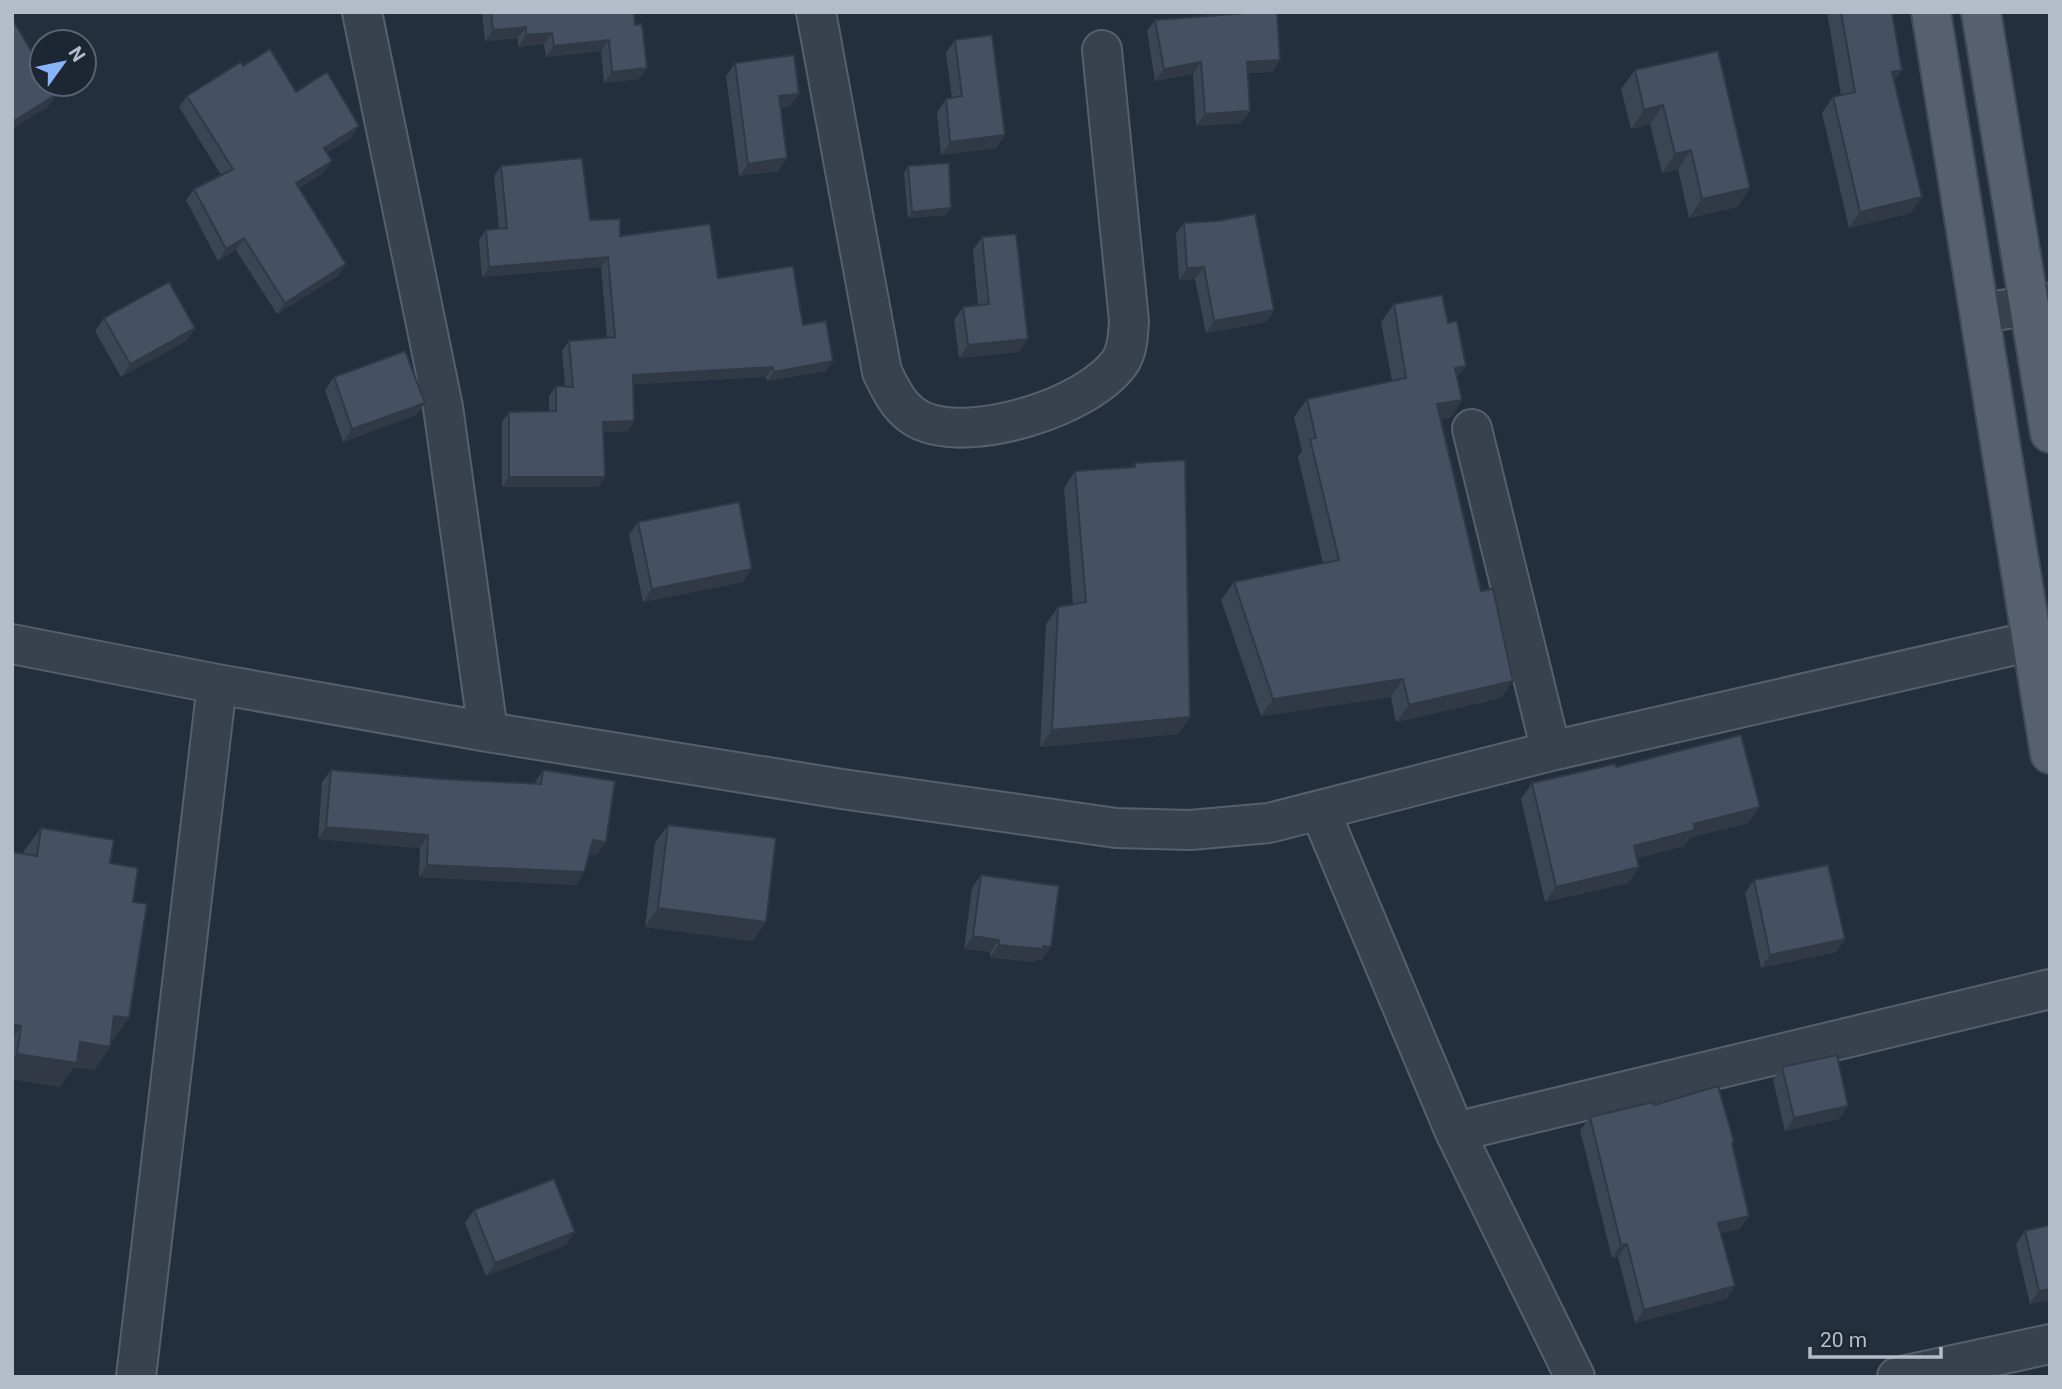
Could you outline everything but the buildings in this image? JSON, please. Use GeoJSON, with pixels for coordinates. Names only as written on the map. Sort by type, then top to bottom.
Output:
{"type":"FeatureCollection","features":[{"type":"Feature","properties":{"kind":"main road"},"geometry":{"type":"LineString","coordinates":[[1931,12],[1980,313],[2041,639],[2050,754]]}},
{"type":"Feature","properties":{"kind":"main road"},"geometry":{"type":"LineString","coordinates":[[1980,12],[2039,304],[2050,433]]}},
{"type":"Feature","properties":{"kind":"street"},"geometry":{"type":"LineString","coordinates":[[362,12],[443,407],[488,732]]}},
{"type":"Feature","properties":{"kind":"street"},"geometry":{"type":"LineString","coordinates":[[816,12],[882,372],[898,403],[922,421],[956,429],[990,427],[1067,401],[1106,378],[1125,351],[1129,321],[1102,50]]}},
{"type":"Feature","properties":{"kind":"street"},"geometry":{"type":"LineString","coordinates":[[1980,313],[2039,304]]}},
{"type":"Feature","properties":{"kind":"street"},"geometry":{"type":"LineString","coordinates":[[1472,429],[1551,751]]}},
{"type":"Feature","properties":{"kind":"street"},"geometry":{"type":"LineString","coordinates":[[12,644],[488,732],[999,813],[1116,828],[1190,830],[1269,823],[1551,751],[2041,639]]}},
{"type":"Feature","properties":{"kind":"street"},"geometry":{"type":"LineString","coordinates":[[136,1377],[217,684]]}},
{"type":"Feature","properties":{"kind":"street"},"geometry":{"type":"LineString","coordinates":[[1320,811],[1455,1132],[1575,1377]]}},
{"type":"Feature","properties":{"kind":"street"},"geometry":{"type":"LineString","coordinates":[[1455,1132],[2050,989]]}},
{"type":"Feature","properties":{"kind":"street"},"geometry":{"type":"LineString","coordinates":[[1897,1377],[2050,1344]]}}]}
